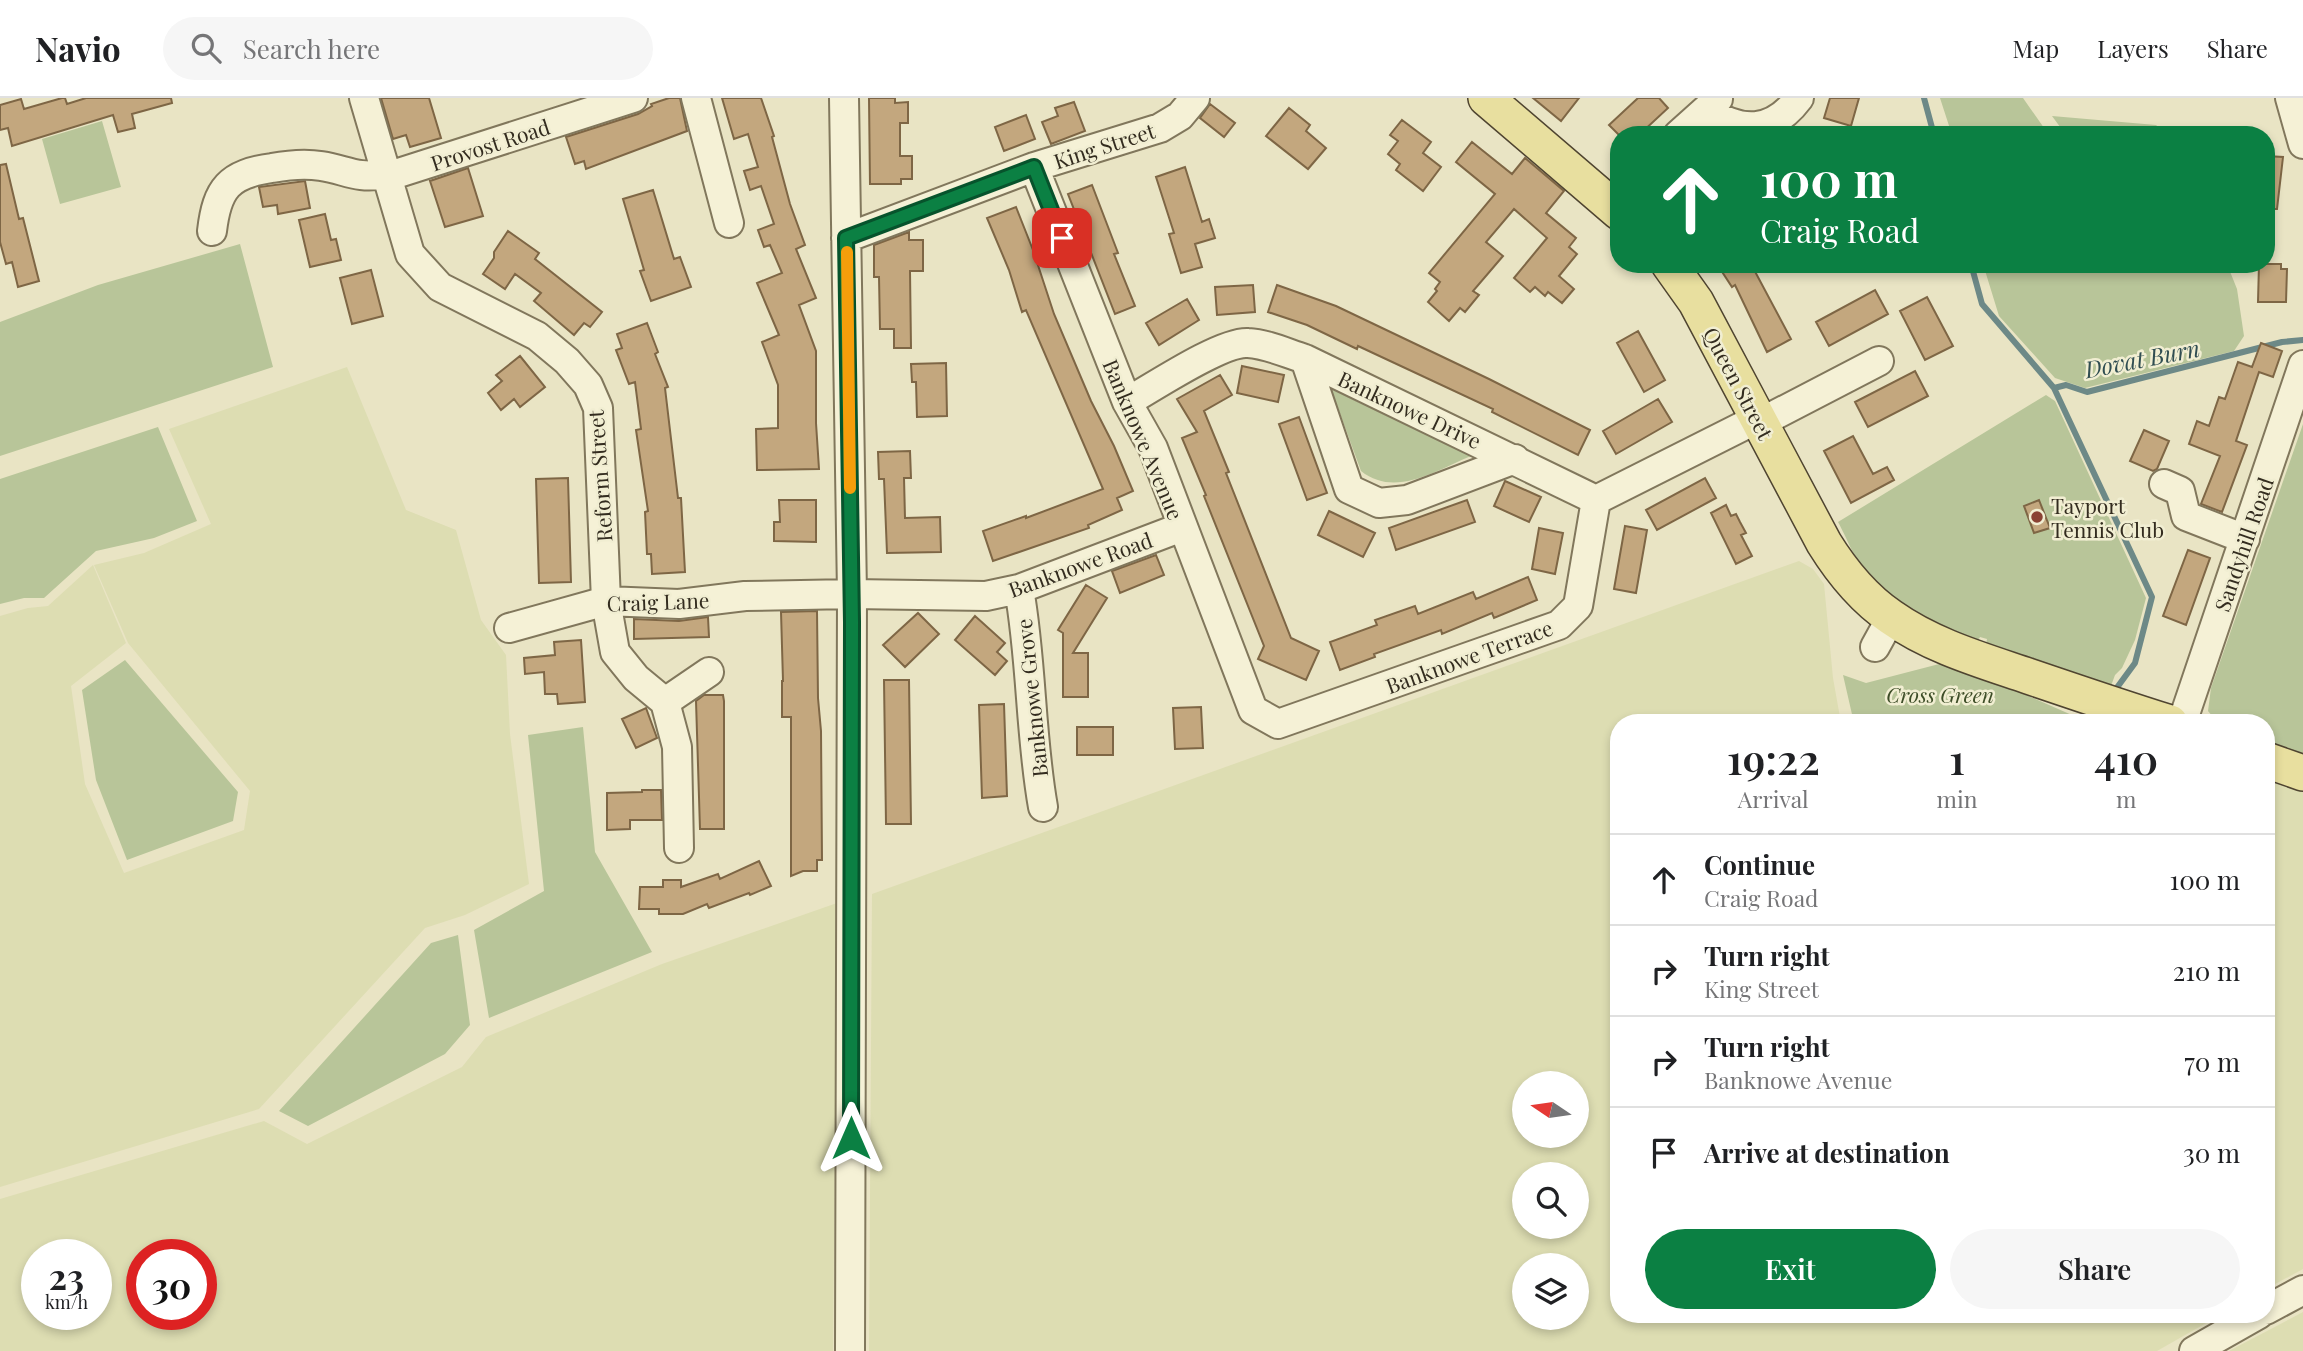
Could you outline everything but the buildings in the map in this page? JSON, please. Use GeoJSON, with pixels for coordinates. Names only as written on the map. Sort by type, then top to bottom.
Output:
{"type":"FeatureCollection","features":[{"type":"Feature","properties":{"kind":"main road"},"geometry":{"type":"LineString","coordinates":[[1486,98],[1610,197]]}},
{"type":"Feature","properties":{"kind":"main road","name":"Queen Street"},"geometry":{"type":"LineString","coordinates":[[1675,273],[1696,302],[1760,420],[1802,505],[1840,568],[1863,595],[1883,632],[1937,643],[2141,714]]}},
{"type":"Feature","properties":{"kind":"main road"},"geometry":{"type":"LineString","coordinates":[[2275,763],[2303,773]]}},
{"type":"Feature","properties":{"kind":"street","name":"Reform Street"},"geometry":{"type":"LineString","coordinates":[[363,98],[410,254],[440,287],[537,336],[567,361],[588,385],[598,408],[606,601],[615,652],[636,678],[665,702]]}},
{"type":"Feature","properties":{"kind":"street","name":"Provost Road"},"geometry":{"type":"LineString","coordinates":[[212,231],[220,195],[235,177],[256,170],[294,164],[322,166],[366,177],[386,176],[633,98]]}},
{"type":"Feature","properties":{"kind":"street"},"geometry":{"type":"LineString","coordinates":[[696,98],[729,223]]}},
{"type":"Feature","properties":{"kind":"street"},"geometry":{"type":"LineString","coordinates":[[844,98],[852,594],[850,1351]]}},
{"type":"Feature","properties":{"kind":"street","name":"King Street"},"geometry":{"type":"LineString","coordinates":[[846,238],[1034,167],[1160,128],[1180,116],[1195,98]]}},
{"type":"Feature","properties":{"kind":"street"},"geometry":{"type":"LineString","coordinates":[[1688,126],[1712,104],[1723,121],[1741,126],[1763,126],[1783,115],[1799,98]]}},
{"type":"Feature","properties":{"kind":"street"},"geometry":{"type":"LineString","coordinates":[[2290,98],[2303,144]]}},
{"type":"Feature","properties":{"kind":"street","name":"Banknowe Avenue"},"geometry":{"type":"LineString","coordinates":[[1034,167],[1127,402],[1153,448],[1254,710]]}},
{"type":"Feature","properties":{"kind":"street","name":"Banknowe Drive"},"geometry":{"type":"LineString","coordinates":[[1127,402],[1208,355],[1245,342],[1269,346],[1305,359],[1596,500]]}},
{"type":"Feature","properties":{"kind":"street","name":"Banknowe Drive"},"geometry":{"type":"LineString","coordinates":[[1305,359],[1349,489],[1379,503],[1407,499],[1515,459]]}},
{"type":"Feature","properties":{"kind":"street"},"geometry":{"type":"LineString","coordinates":[[1596,500],[1749,423],[1773,416],[1879,361]]}},
{"type":"Feature","properties":{"kind":"street","name":"Sandyhill Road"},"geometry":{"type":"LineString","coordinates":[[2185,714],[2303,365]]}},
{"type":"Feature","properties":{"kind":"street"},"geometry":{"type":"LineString","coordinates":[[2164,484],[2180,491],[2186,516],[2245,539]]}},
{"type":"Feature","properties":{"kind":"street","name":"Banknowe Terrace"},"geometry":{"type":"LineString","coordinates":[[1254,710],[1278,723],[1559,625],[1578,606],[1596,500]]}},
{"type":"Feature","properties":{"kind":"street","name":"Banknowe Road"},"geometry":{"type":"LineString","coordinates":[[852,594],[986,596],[1018,589],[1182,527]]}},
{"type":"Feature","properties":{"kind":"street","name":"Banknowe Grove"},"geometry":{"type":"LineString","coordinates":[[1018,589],[1025,623],[1036,766],[1043,807]]}},
{"type":"Feature","properties":{"kind":"street","name":"Craig Lane"},"geometry":{"type":"LineString","coordinates":[[509,628],[606,601],[679,604],[745,596],[852,594]]}},
{"type":"Feature","properties":{"kind":"street"},"geometry":{"type":"LineString","coordinates":[[679,848],[677,747],[665,702],[709,672]]}},
{"type":"Feature","properties":{"kind":"street"},"geometry":{"type":"LineString","coordinates":[[2275,1305],[2303,1290]]}},
{"type":"Feature","properties":{"kind":"street"},"geometry":{"type":"LineString","coordinates":[[2193,1351],[2243,1323]]}},
{"type":"Feature","properties":{"kind":"green space"},"geometry":{"type":"Polygon","coordinates":[[[1940,98],[2023,98],[2043,126],[1949,126],[1940,98]]]}},
{"type":"Feature","properties":{"kind":"green space"},"geometry":{"type":"Polygon","coordinates":[[[2052,116],[2157,126],[2059,126],[2052,116]]]}},
{"type":"Feature","properties":{"kind":"green space"},"geometry":{"type":"Polygon","coordinates":[[[102,121],[121,187],[60,204],[42,139],[102,121]]]}},
{"type":"Feature","properties":{"kind":"green space"},"geometry":{"type":"Polygon","coordinates":[[[240,244],[273,367],[0,456],[0,322],[98,285],[240,244]]]}},
{"type":"Feature","properties":{"kind":"green space"},"geometry":{"type":"Polygon","coordinates":[[[1986,273],[2231,273],[2237,289],[2244,336],[2234,351],[2085,388],[2055,378],[1999,316],[1986,273]]]}},
{"type":"Feature","properties":{"kind":"green space"},"geometry":{"type":"Polygon","coordinates":[[[347,367],[406,510],[456,530],[481,620],[506,655],[510,734],[529,884],[465,915],[425,928],[259,1109],[0,1187],[0,616],[28,608],[48,606],[93,565],[126,643],[71,686],[85,784],[124,873],[244,830],[250,791],[128,643],[94,565],[144,553],[211,524],[169,429],[347,367]]]}},
{"type":"Feature","properties":{"kind":"green space"},"geometry":{"type":"Polygon","coordinates":[[[1331,389],[1471,456],[1415,479],[1387,482],[1374,479],[1361,471],[1331,389]]]}},
{"type":"Feature","properties":{"kind":"green space","name":"Cross Green"},"geometry":{"type":"Polygon","coordinates":[[[2046,395],[2055,401],[2146,598],[2135,640],[2111,686],[1986,644],[1987,639],[1980,637],[1977,642],[1912,611],[1888,596],[1871,580],[1860,565],[1838,522],[2046,395]]]}},
{"type":"Feature","properties":{"kind":"green space"},"geometry":{"type":"Polygon","coordinates":[[[2303,424],[2303,754],[2275,745],[2275,714],[2210,714],[2208,711],[2211,688],[2303,424]]]}},
{"type":"Feature","properties":{"kind":"green space"},"geometry":{"type":"Polygon","coordinates":[[[158,427],[197,521],[154,538],[96,551],[44,598],[24,598],[0,604],[0,479],[158,427]]]}},
{"type":"Feature","properties":{"kind":"green space"},"geometry":{"type":"Polygon","coordinates":[[[1799,561],[1813,569],[1824,584],[1833,678],[1839,714],[1610,714],[1610,1323],[2206,1323],[2157,1351],[869,1351],[872,894],[1799,561]]]}},
{"type":"Feature","properties":{"kind":"green space"},"geometry":{"type":"Polygon","coordinates":[[[125,660],[238,792],[233,821],[127,860],[96,780],[82,690],[125,660]]]}},
{"type":"Feature","properties":{"kind":"green space","name":"Cross Green"},"geometry":{"type":"Polygon","coordinates":[[[1943,663],[2070,714],[1852,714],[1843,675],[1866,683],[1943,663]]]}},
{"type":"Feature","properties":{"kind":"green space"},"geometry":{"type":"Polygon","coordinates":[[[583,727],[595,852],[652,952],[489,1018],[474,930],[544,891],[528,735],[583,727]]]}},
{"type":"Feature","properties":{"kind":"green space"},"geometry":{"type":"Polygon","coordinates":[[[2275,783],[2303,792],[2303,1269],[2275,1284],[2275,783]]]}},
{"type":"Feature","properties":{"kind":"green space"},"geometry":{"type":"Polygon","coordinates":[[[837,903],[833,1351],[0,1351],[0,1199],[264,1121],[307,1144],[462,1067],[486,1037],[662,964],[837,903]]]}},
{"type":"Feature","properties":{"kind":"green space"},"geometry":{"type":"Polygon","coordinates":[[[458,935],[470,1025],[445,1054],[308,1126],[279,1111],[431,943],[458,935]]]}},
{"type":"Feature","properties":{"kind":"green space"},"geometry":{"type":"Polygon","coordinates":[[[2303,1312],[2303,1351],[2229,1351],[2303,1312]]]}},
{"type":"Feature","properties":{"kind":"waterway","name":"Dovat Burn"},"geometry":{"type":"LineString","coordinates":[[1924,98],[1932,126]]}},
{"type":"Feature","properties":{"kind":"waterway"},"geometry":{"type":"LineString","coordinates":[[1973,273],[1982,304],[2054,388],[2152,597],[2135,663],[2113,693]]}},
{"type":"Feature","properties":{"kind":"waterway","name":"Dovat Burn"},"geometry":{"type":"LineString","coordinates":[[2054,388],[2066,385],[2087,392],[2282,342],[2303,340]]}},
{"type":"Feature","properties":{"kind":"waterway"},"geometry":{"type":"LineString","coordinates":[[2097,714],[2100,710]]}},
{"type":"Feature","properties":{"kind":"slow traffic"},"geometry":{"type":"LineString","coordinates":[[847,252],[850,488]]}},
{"type":"Feature","properties":{"kind":"place","name":"Tayport Tennis Club"},"geometry":{"type":"Point","coordinates":[2037,517]}},
{"type":"Feature","properties":{"kind":"route"},"geometry":{"type":"LineString","coordinates":[[851,1138],[852,622],[846,238],[1034,167],[1062,238]]}}]}
